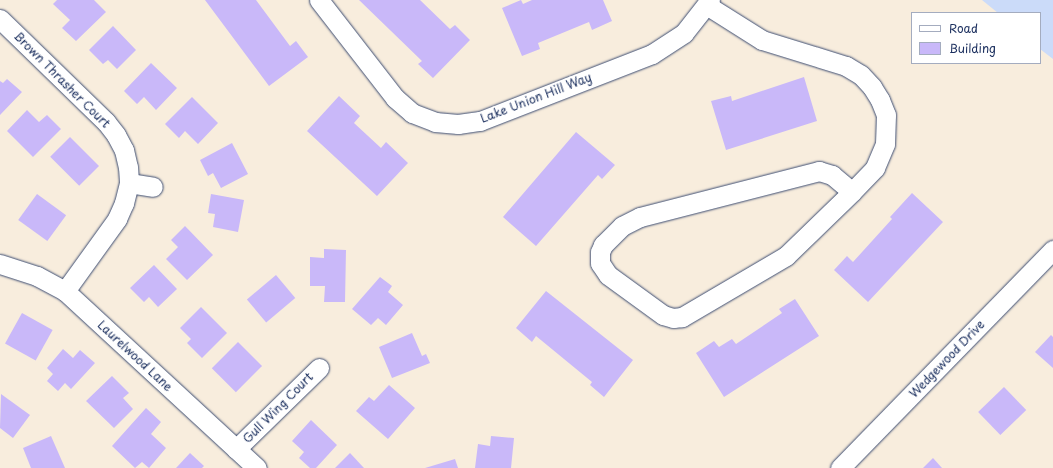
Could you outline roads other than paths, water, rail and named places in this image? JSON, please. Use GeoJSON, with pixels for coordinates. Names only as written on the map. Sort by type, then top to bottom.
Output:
{"type":"FeatureCollection","features":[{"type":"Feature","properties":{"kind":"street","name":"Lake Union Hill Way"},"geometry":{"type":"LineString","coordinates":[[319,0],[395,98],[412,113],[435,122],[458,124],[480,121],[652,54],[684,33],[709,3]]}},
{"type":"Feature","properties":{"kind":"street"},"geometry":{"type":"LineString","coordinates":[[709,3],[762,40],[846,66],[860,75],[872,87],[880,100],[886,115],[885,144],[875,168],[852,192],[786,256],[682,317],[673,318],[663,315],[608,275],[600,263],[600,252],[604,245],[622,226],[640,217],[819,171],[832,175],[852,192]]}},
{"type":"Feature","properties":{"kind":"street","name":"Brown Thrasher Court"},"geometry":{"type":"LineString","coordinates":[[0,19],[106,122],[116,135],[124,150],[127,162],[129,183],[124,204],[117,219],[64,291]]}},
{"type":"Feature","properties":{"kind":"street"},"geometry":{"type":"LineString","coordinates":[[129,183],[153,187]]}},
{"type":"Feature","properties":{"kind":"street","name":"Wedgewood Drive"},"geometry":{"type":"LineString","coordinates":[[840,468],[1053,250]]}},
{"type":"Feature","properties":{"kind":"street","name":"Laurelwood Lane"},"geometry":{"type":"LineString","coordinates":[[0,264],[37,276],[64,291],[256,468]]}},
{"type":"Feature","properties":{"kind":"street","name":"Gull Wing Court"},"geometry":{"type":"LineString","coordinates":[[236,449],[319,368]]}}]}
